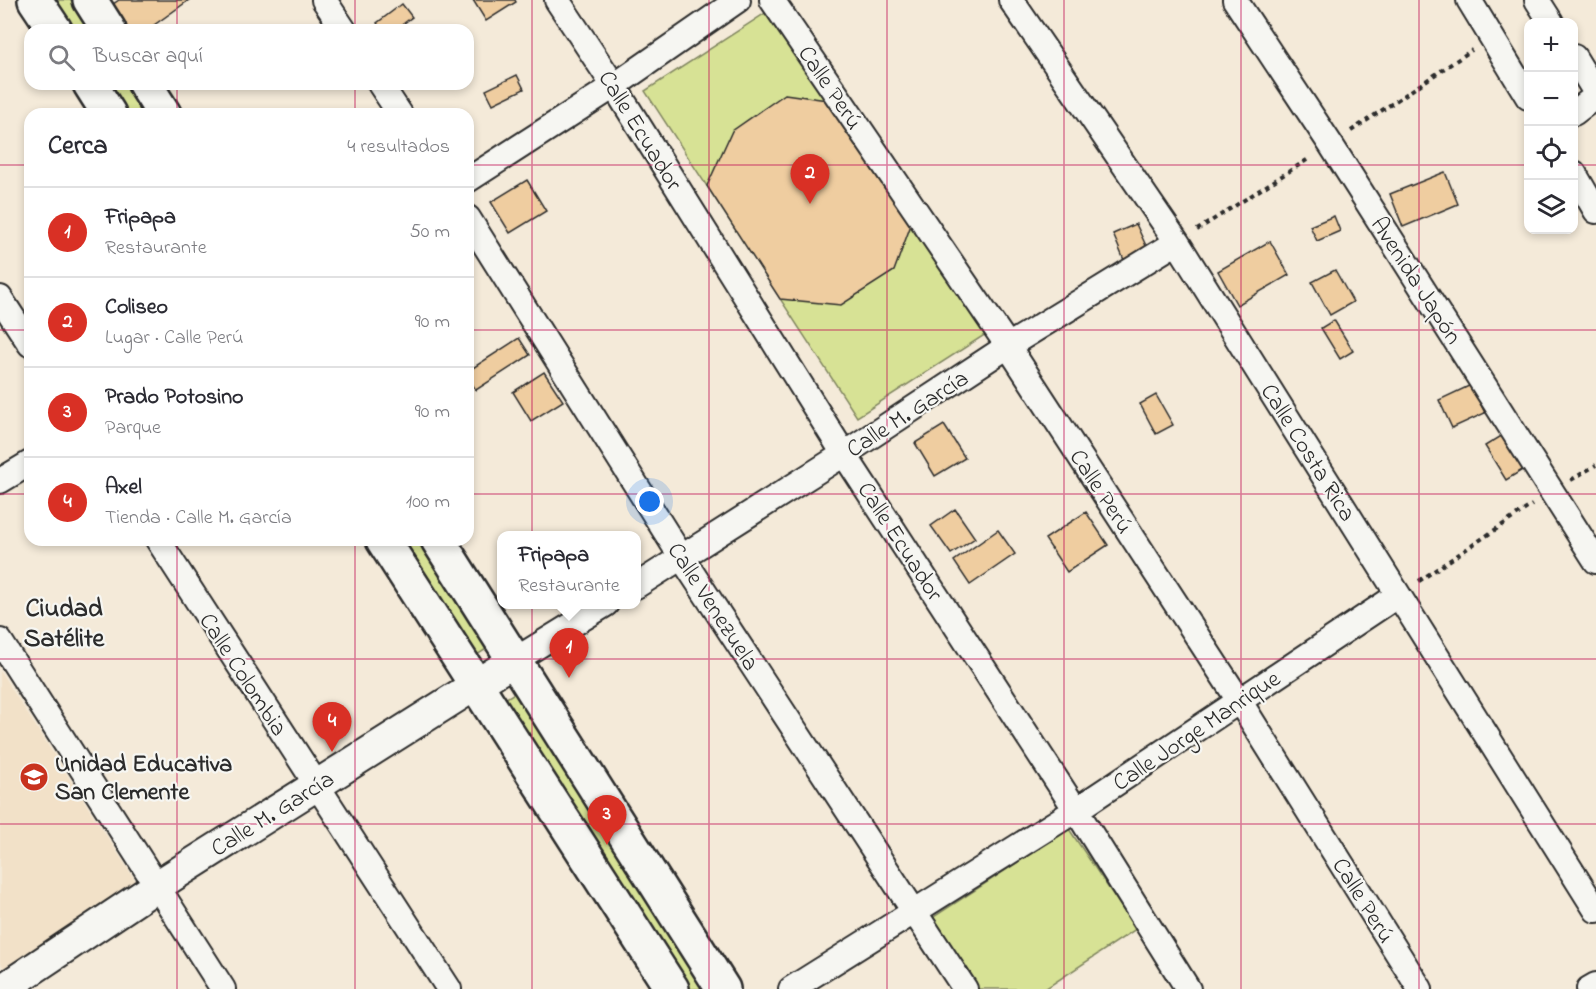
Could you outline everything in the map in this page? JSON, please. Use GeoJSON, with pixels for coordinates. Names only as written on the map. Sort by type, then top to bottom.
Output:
{"type":"FeatureCollection","features":[{"type":"Feature","properties":{"kind":"main road"},"geometry":{"type":"LineString","coordinates":[[35,0],[51,24]]}},
{"type":"Feature","properties":{"kind":"main road"},"geometry":{"type":"LineString","coordinates":[[90,0],[105,24]]}},
{"type":"Feature","properties":{"kind":"main road"},"geometry":{"type":"LineString","coordinates":[[94,90],[105,108]]}},
{"type":"Feature","properties":{"kind":"main road"},"geometry":{"type":"LineString","coordinates":[[148,90],[160,108]]}},
{"type":"Feature","properties":{"kind":"main road"},"geometry":{"type":"LineString","coordinates":[[387,546],[672,989]]}},
{"type":"Feature","properties":{"kind":"main road"},"geometry":{"type":"LineString","coordinates":[[442,546],[723,989]]}},
{"type":"Feature","properties":{"kind":"street"},"geometry":{"type":"LineString","coordinates":[[324,0],[340,24]]}},
{"type":"Feature","properties":{"kind":"street","name":"Calle Ecuador"},"geometry":{"type":"LineString","coordinates":[[557,0],[614,86],[844,454],[1076,810],[1188,989]]}},
{"type":"Feature","properties":{"kind":"street"},"geometry":{"type":"LineString","coordinates":[[474,176],[614,86],[738,0]]}},
{"type":"Feature","properties":{"kind":"street","name":"Calle Perú"},"geometry":{"type":"LineString","coordinates":[[772,0],[1008,346],[1240,702],[1420,989]]}},
{"type":"Feature","properties":{"kind":"street","name":"Calle Costa Rica"},"geometry":{"type":"LineString","coordinates":[[1011,0],[1177,242],[1596,910]]}},
{"type":"Feature","properties":{"kind":"street","name":"Avenida Japón"},"geometry":{"type":"LineString","coordinates":[[1235,0],[1596,561]]}},
{"type":"Feature","properties":{"kind":"street"},"geometry":{"type":"LineString","coordinates":[[1469,0],[1524,90]]}},
{"type":"Feature","properties":{"kind":"street"},"geometry":{"type":"LineString","coordinates":[[1537,0],[1548,18]]}},
{"type":"Feature","properties":{"kind":"street"},"geometry":{"type":"LineString","coordinates":[[1578,64],[1596,94],[1578,110]]}},
{"type":"Feature","properties":{"kind":"street"},"geometry":{"type":"LineString","coordinates":[[384,90],[396,108]]}},
{"type":"Feature","properties":{"kind":"street"},"geometry":{"type":"LineString","coordinates":[[1578,180],[1596,211]]}},
{"type":"Feature","properties":{"kind":"street","name":"Calle Venezuela"},"geometry":{"type":"LineString","coordinates":[[474,228],[682,558],[965,989]]}},
{"type":"Feature","properties":{"kind":"street","name":"Calle M. García"},"geometry":{"type":"LineString","coordinates":[[641,583],[1008,346],[1177,242]]}},
{"type":"Feature","properties":{"kind":"street"},"geometry":{"type":"LineString","coordinates":[[0,298],[24,335]]}},
{"type":"Feature","properties":{"kind":"street"},"geometry":{"type":"LineString","coordinates":[[0,481],[24,467]]}},
{"type":"Feature","properties":{"kind":"street","name":"Calle Colombia"},"geometry":{"type":"LineString","coordinates":[[162,546],[449,989]]}},
{"type":"Feature","properties":{"kind":"street","name":"Calle Jorge Manrique"},"geometry":{"type":"LineString","coordinates":[[791,989],[1076,810],[1398,595]]}},
{"type":"Feature","properties":{"kind":"street","name":"Calle M. García"},"geometry":{"type":"LineString","coordinates":[[1,989],[157,886],[598,609]]}},
{"type":"Feature","properties":{"kind":"street"},"geometry":{"type":"LineString","coordinates":[[0,641],[223,989]]}},
{"type":"Feature","properties":{"kind":"street"},"geometry":{"type":"LineString","coordinates":[[1589,989],[1596,985]]}},
{"type":"Feature","properties":{"kind":"path"},"geometry":{"type":"LineString","coordinates":[[1398,595],[1596,465]]}},
{"type":"Feature","properties":{"kind":"shaded area","name":"Unidad Educativa San Clemente"},"geometry":{"type":"Polygon","coordinates":[[[0,671],[137,883],[4,968],[0,962],[0,671]]]}},
{"type":"Feature","properties":{"kind":"green space"},"geometry":{"type":"Polygon","coordinates":[[[51,0],[76,0],[91,24],[66,24],[51,0]]]}},
{"type":"Feature","properties":{"kind":"green space"},"geometry":{"type":"Polygon","coordinates":[[[773,8],[986,334],[857,417],[645,91],[773,8]]]}},
{"type":"Feature","properties":{"kind":"green space"},"geometry":{"type":"Polygon","coordinates":[[[110,90],[134,90],[146,108],[121,108],[110,90]]]}},
{"type":"Feature","properties":{"kind":"green space"},"geometry":{"type":"Polygon","coordinates":[[[403,546],[428,546],[491,646],[474,657],[403,546]]]}},
{"type":"Feature","properties":{"kind":"green space"},"geometry":{"type":"Polygon","coordinates":[[[521,689],[711,989],[686,989],[503,700],[521,689]]]}},
{"type":"Feature","properties":{"kind":"green space"},"geometry":{"type":"Polygon","coordinates":[[[1069,829],[1136,929],[1045,989],[978,989],[932,918],[1069,829]]]}},
{"type":"Feature","properties":{"kind":"building"},"geometry":{"type":"Polygon","coordinates":[[[119,0],[189,0],[155,24],[117,24],[106,9],[119,0]]]}},
{"type":"Feature","properties":{"kind":"building"},"geometry":{"type":"Polygon","coordinates":[[[473,0],[515,0],[516,2],[486,21],[473,0]]]}},
{"type":"Feature","properties":{"kind":"building"},"geometry":{"type":"Polygon","coordinates":[[[402,4],[412,17],[403,24],[377,23],[402,4]]]}},
{"type":"Feature","properties":{"kind":"building"},"geometry":{"type":"Polygon","coordinates":[[[517,75],[524,89],[493,104],[486,90],[517,75]]]}},
{"type":"Feature","properties":{"kind":"building"},"geometry":{"type":"Polygon","coordinates":[[[785,94],[834,101],[912,222],[894,271],[841,305],[780,299],[707,186],[732,131],[785,94]]]}},
{"type":"Feature","properties":{"kind":"building"},"geometry":{"type":"Polygon","coordinates":[[[1445,172],[1458,204],[1403,227],[1390,194],[1445,172]]]}},
{"type":"Feature","properties":{"kind":"building"},"geometry":{"type":"Polygon","coordinates":[[[527,180],[546,211],[510,233],[491,202],[527,180]]]}},
{"type":"Feature","properties":{"kind":"building"},"geometry":{"type":"Polygon","coordinates":[[[1334,216],[1340,231],[1317,241],[1310,226],[1334,216]]]}},
{"type":"Feature","properties":{"kind":"building"},"geometry":{"type":"Polygon","coordinates":[[[1136,224],[1148,250],[1124,260],[1113,234],[1136,224]]]}},
{"type":"Feature","properties":{"kind":"building"},"geometry":{"type":"Polygon","coordinates":[[[1270,241],[1289,275],[1237,305],[1218,271],[1270,241]]]}},
{"type":"Feature","properties":{"kind":"building"},"geometry":{"type":"Polygon","coordinates":[[[1335,270],[1353,302],[1330,315],[1312,282],[1335,270]]]}},
{"type":"Feature","properties":{"kind":"building"},"geometry":{"type":"Polygon","coordinates":[[[1334,320],[1353,351],[1340,359],[1321,328],[1334,320]]]}},
{"type":"Feature","properties":{"kind":"building"},"geometry":{"type":"Polygon","coordinates":[[[519,338],[530,355],[476,390],[474,367],[519,338]]]}},
{"type":"Feature","properties":{"kind":"building"},"geometry":{"type":"Polygon","coordinates":[[[544,372],[563,401],[531,421],[513,392],[544,372]]]}},
{"type":"Feature","properties":{"kind":"building"},"geometry":{"type":"Polygon","coordinates":[[[1471,385],[1485,413],[1452,428],[1439,400],[1471,385]]]}},
{"type":"Feature","properties":{"kind":"building"},"geometry":{"type":"Polygon","coordinates":[[[1156,395],[1173,425],[1156,434],[1140,404],[1156,395]]]}},
{"type":"Feature","properties":{"kind":"building"},"geometry":{"type":"Polygon","coordinates":[[[944,425],[965,458],[935,476],[915,443],[944,425]]]}},
{"type":"Feature","properties":{"kind":"building"},"geometry":{"type":"Polygon","coordinates":[[[1503,435],[1524,469],[1506,480],[1485,446],[1503,435]]]}},
{"type":"Feature","properties":{"kind":"building"},"geometry":{"type":"Polygon","coordinates":[[[955,509],[975,538],[951,554],[931,526],[955,509]]]}},
{"type":"Feature","properties":{"kind":"building"},"geometry":{"type":"Polygon","coordinates":[[[1086,512],[1108,545],[1067,572],[1045,539],[1086,512]]]}},
{"type":"Feature","properties":{"kind":"building"},"geometry":{"type":"Polygon","coordinates":[[[998,530],[1015,554],[970,585],[954,561],[998,530]]]}},
{"type":"Feature","properties":{"kind":"place","name":"Coliseo"},"geometry":{"type":"Point","coordinates":[810,204]}},
{"type":"Feature","properties":{"kind":"place","name":"Fripapa"},"geometry":{"type":"Point","coordinates":[569,678]}},
{"type":"Feature","properties":{"kind":"place","name":"Axel"},"geometry":{"type":"Point","coordinates":[332,752]}},
{"type":"Feature","properties":{"kind":"place","name":"Unidad Educativa San Clemente"},"geometry":{"type":"Point","coordinates":[34,777]}},
{"type":"Feature","properties":{"kind":"place","name":"Prado Potosino"},"geometry":{"type":"Point","coordinates":[607,845]}},
{"type":"Feature","properties":{"kind":"district","name":"Ciudad Satélite"},"geometry":{"type":"Point","coordinates":[64,622]}}]}
